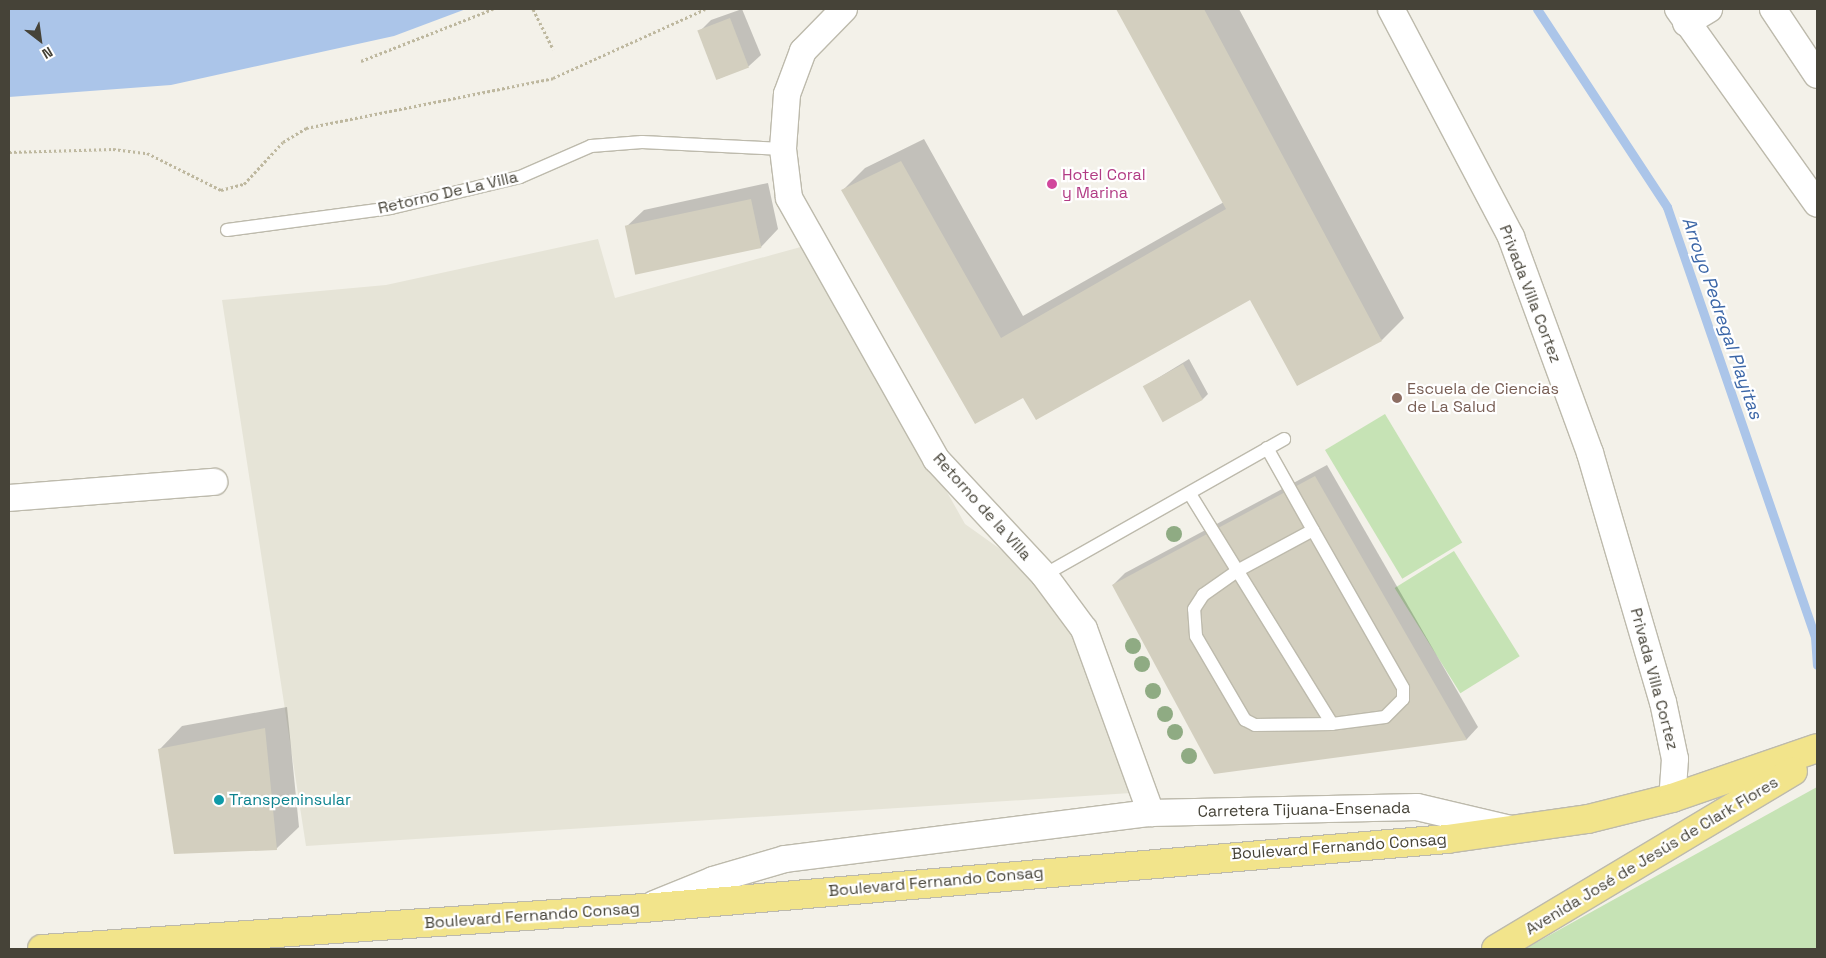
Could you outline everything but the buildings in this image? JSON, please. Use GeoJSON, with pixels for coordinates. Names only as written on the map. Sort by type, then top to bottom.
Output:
{"type":"FeatureCollection","features":[{"type":"Feature","properties":{"kind":"highway","name":"Boulevard Fernando Consag"},"geometry":{"type":"LineString","coordinates":[[42,949],[123,947],[644,908],[1447,839],[1588,819],[1672,798],[1812,755]]}},
{"type":"Feature","properties":{"kind":"highway","name":"Avenida José de Jesús de Clark Flores"},"geometry":{"type":"LineString","coordinates":[[1496,949],[1812,755]]}},
{"type":"Feature","properties":{"kind":"street","name":"Retorno de la Villa"},"geometry":{"type":"LineString","coordinates":[[844,9],[803,51],[787,94],[783,149],[789,198],[936,460],[1044,575],[1084,629],[1151,813]]}},
{"type":"Feature","properties":{"kind":"street","name":"Privada Villa Cortez"},"geometry":{"type":"LineString","coordinates":[[1391,9],[1511,237],[1590,453],[1663,702],[1675,759],[1672,798]]}},
{"type":"Feature","properties":{"kind":"street"},"geometry":{"type":"LineString","coordinates":[[1709,9],[1682,16],[1817,204]]}},
{"type":"Feature","properties":{"kind":"street"},"geometry":{"type":"LineString","coordinates":[[1773,9],[1817,75]]}},
{"type":"Feature","properties":{"kind":"street"},"geometry":{"type":"LineString","coordinates":[[9,498],[214,482]]}},
{"type":"Feature","properties":{"kind":"street","name":"Carretera Tijuana-Ensenada"},"geometry":{"type":"LineString","coordinates":[[644,908],[713,880],[785,859],[1151,813],[1417,807],[1515,829]]}},
{"type":"Feature","properties":{"kind":"lane","name":"Retorno De La Villa"},"geometry":{"type":"LineString","coordinates":[[227,230],[390,208],[520,177],[591,146],[642,142],[783,149]]}},
{"type":"Feature","properties":{"kind":"lane"},"geometry":{"type":"LineString","coordinates":[[1044,575],[1190,494],[1284,439]]}},
{"type":"Feature","properties":{"kind":"lane"},"geometry":{"type":"LineString","coordinates":[[1267,448],[1314,530],[1403,688],[1398,708],[1385,717],[1332,724],[1267,726],[1245,720],[1196,636],[1192,622],[1203,595],[1238,571],[1314,530]]}},
{"type":"Feature","properties":{"kind":"lane"},"geometry":{"type":"LineString","coordinates":[[1190,494],[1332,724]]}},
{"type":"Feature","properties":{"kind":"path"},"geometry":{"type":"LineString","coordinates":[[361,61],[493,9]]}},
{"type":"Feature","properties":{"kind":"path"},"geometry":{"type":"LineString","coordinates":[[534,9],[553,49]]}},
{"type":"Feature","properties":{"kind":"path"},"geometry":{"type":"LineString","coordinates":[[9,152],[113,149],[147,153],[221,190],[244,184],[283,142],[306,128],[553,78],[705,9]]}},
{"type":"Feature","properties":{"kind":"shaded area"},"geometry":{"type":"Polygon","coordinates":[[[598,239],[615,298],[808,245],[965,524],[1028,569],[1076,634],[1131,793],[306,846],[222,300],[386,285],[598,239]]]}},
{"type":"Feature","properties":{"kind":"green space"},"geometry":{"type":"Polygon","coordinates":[[[1385,414],[1462,543],[1402,579],[1325,450],[1385,414]]]}},
{"type":"Feature","properties":{"kind":"green space"},"geometry":{"type":"Polygon","coordinates":[[[1454,551],[1520,656],[1460,693],[1395,588],[1454,551]]]}},
{"type":"Feature","properties":{"kind":"green space"},"geometry":{"type":"Polygon","coordinates":[[[1817,787],[1817,949],[1525,949],[1539,941],[1817,787]]]}},
{"type":"Feature","properties":{"kind":"water"},"geometry":{"type":"Polygon","coordinates":[[[9,9],[466,9],[394,36],[171,85],[9,97],[9,9]]]}},
{"type":"Feature","properties":{"kind":"waterway","name":"Arroyo Pedregal Playitas"},"geometry":{"type":"LineString","coordinates":[[1537,9],[1667,207],[1815,637],[1817,665]]}},
{"type":"Feature","properties":{"kind":"place","name":"Hotel Coral y Marina"},"geometry":{"type":"Point","coordinates":[1052,184]}},
{"type":"Feature","properties":{"kind":"place","name":"Escuela de Ciencias de La Salud"},"geometry":{"type":"Point","coordinates":[1397,398]}},
{"type":"Feature","properties":{"kind":"place","name":"Transpeninsular"},"geometry":{"type":"Point","coordinates":[219,800]}}]}
